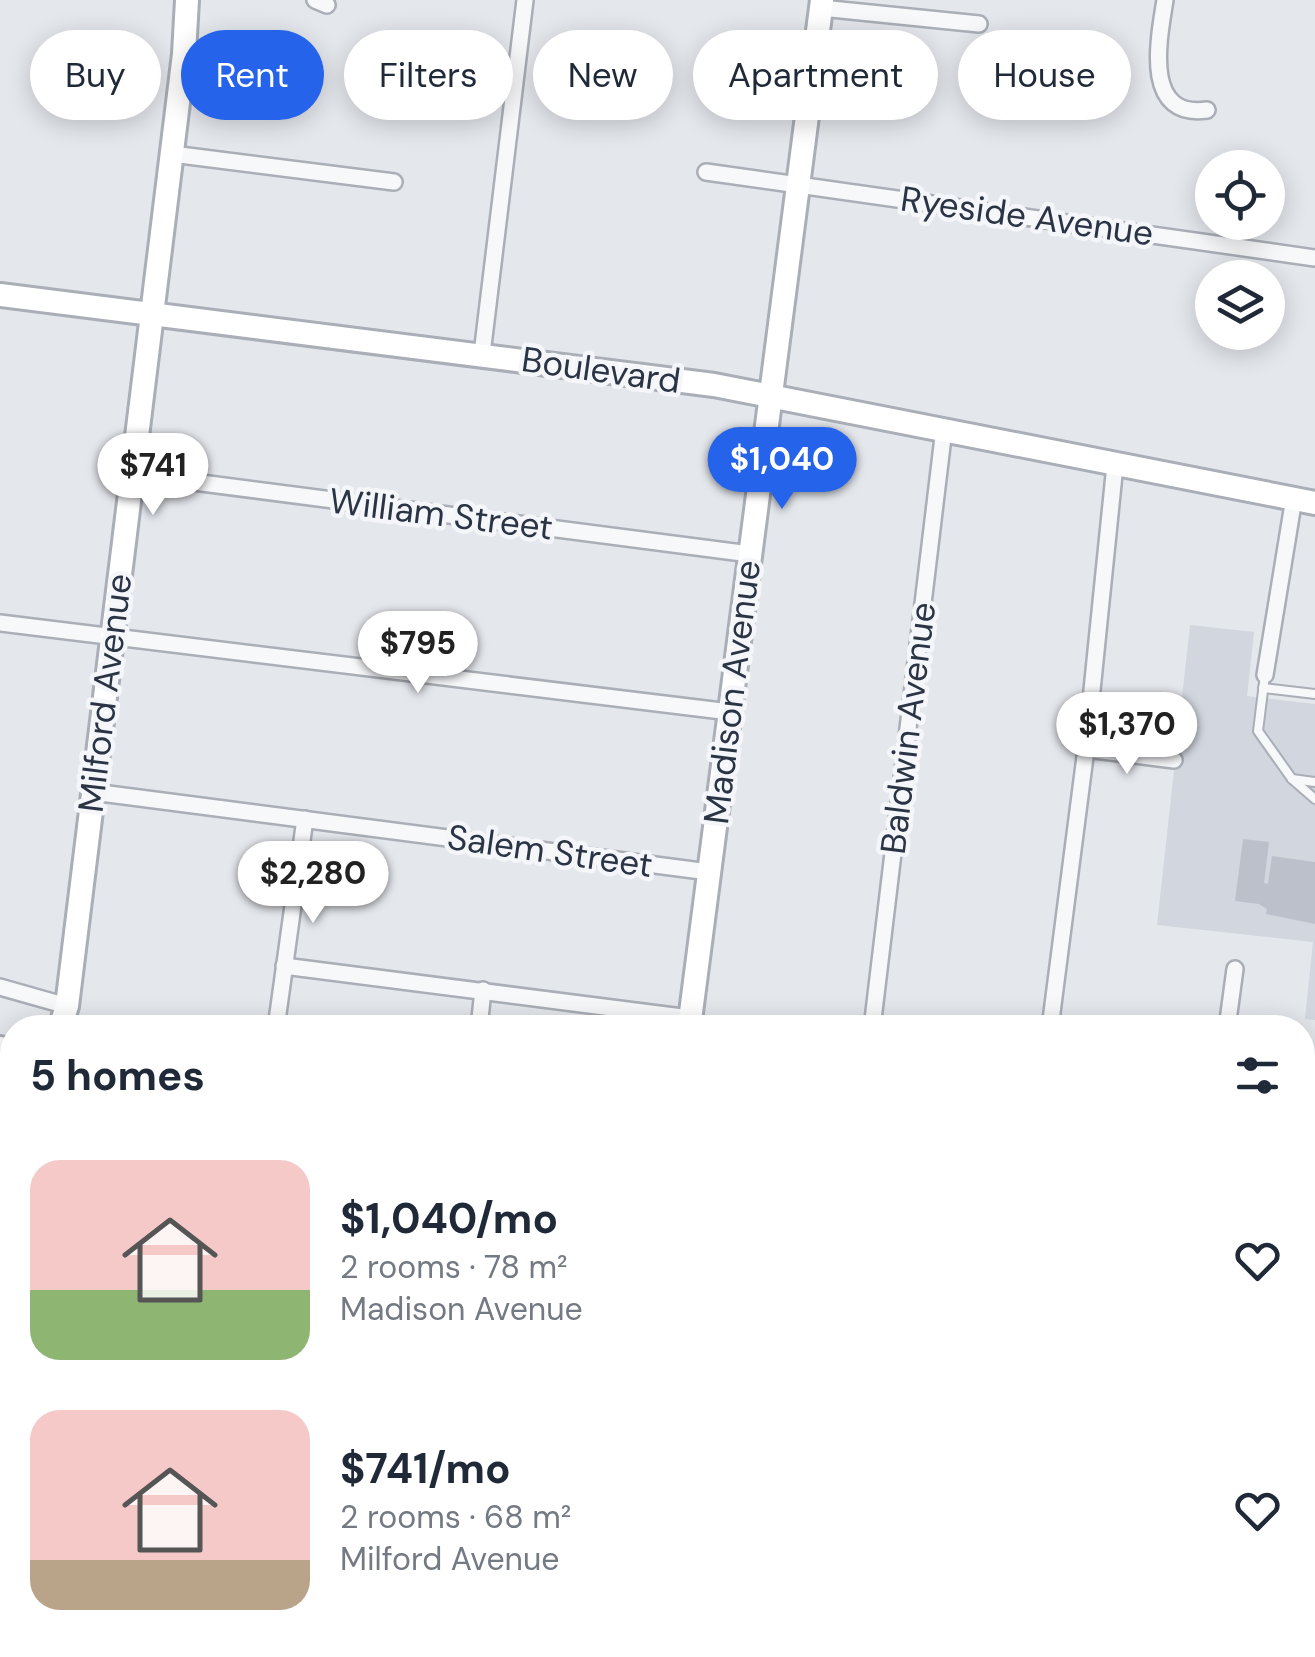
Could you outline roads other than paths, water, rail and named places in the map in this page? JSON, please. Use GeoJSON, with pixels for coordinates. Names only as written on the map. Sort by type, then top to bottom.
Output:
{"type":"FeatureCollection","features":[{"type":"Feature","properties":{"kind":"street","name":"Milford Avenue"},"geometry":{"type":"LineString","coordinates":[[63,1015],[172,154],[186,0]]}},
{"type":"Feature","properties":{"kind":"street"},"geometry":{"type":"LineString","coordinates":[[482,354],[525,0]]}},
{"type":"Feature","properties":{"kind":"street"},"geometry":{"type":"LineString","coordinates":[[1165,0],[1156,75],[1162,88],[1180,106],[1207,110]]}},
{"type":"Feature","properties":{"kind":"street"},"geometry":{"type":"LineString","coordinates":[[821,4],[979,24]]}},
{"type":"Feature","properties":{"kind":"street","name":"Madison Avenue"},"geometry":{"type":"LineString","coordinates":[[691,1015],[821,4]]}},
{"type":"Feature","properties":{"kind":"street"},"geometry":{"type":"LineString","coordinates":[[172,154],[394,182]]}},
{"type":"Feature","properties":{"kind":"street","name":"Ryeside Avenue"},"geometry":{"type":"LineString","coordinates":[[706,172],[1315,258]]}},
{"type":"Feature","properties":{"kind":"street","name":"Boulevard"},"geometry":{"type":"LineString","coordinates":[[0,296],[482,354],[771,395],[1304,501]]}},
{"type":"Feature","properties":{"kind":"street","name":"Baldwin Avenue"},"geometry":{"type":"LineString","coordinates":[[874,1015],[944,429]]}},
{"type":"Feature","properties":{"kind":"street"},"geometry":{"type":"LineString","coordinates":[[1052,1015],[1086,749],[1116,465]]}},
{"type":"Feature","properties":{"kind":"street","name":"William Street"},"geometry":{"type":"LineString","coordinates":[[132,474],[750,554]]}},
{"type":"Feature","properties":{"kind":"street"},"geometry":{"type":"LineString","coordinates":[[1264,681],[1304,501]]}},
{"type":"Feature","properties":{"kind":"street"},"geometry":{"type":"LineString","coordinates":[[0,622],[730,712]]}},
{"type":"Feature","properties":{"kind":"street"},"geometry":{"type":"LineString","coordinates":[[1086,749],[1174,760]]}},
{"type":"Feature","properties":{"kind":"street","name":"Salem Street"},"geometry":{"type":"LineString","coordinates":[[93,792],[710,872]]}},
{"type":"Feature","properties":{"kind":"street"},"geometry":{"type":"LineString","coordinates":[[278,1015],[305,819]]}},
{"type":"Feature","properties":{"kind":"street"},"geometry":{"type":"LineString","coordinates":[[284,966],[483,990],[645,1015]]}},
{"type":"Feature","properties":{"kind":"street"},"geometry":{"type":"LineString","coordinates":[[1230,1015],[1235,969]]}},
{"type":"Feature","properties":{"kind":"street"},"geometry":{"type":"LineString","coordinates":[[0,986],[61,1015]]}},
{"type":"Feature","properties":{"kind":"street"},"geometry":{"type":"LineString","coordinates":[[480,1015],[483,990]]}},
{"type":"Feature","properties":{"kind":"lane"},"geometry":{"type":"LineString","coordinates":[[1315,694],[1264,681],[1258,731],[1292,779],[1315,799]]}},
{"type":"Feature","properties":{"kind":"lane"},"geometry":{"type":"LineString","coordinates":[[1292,779],[1315,782]]}}]}
